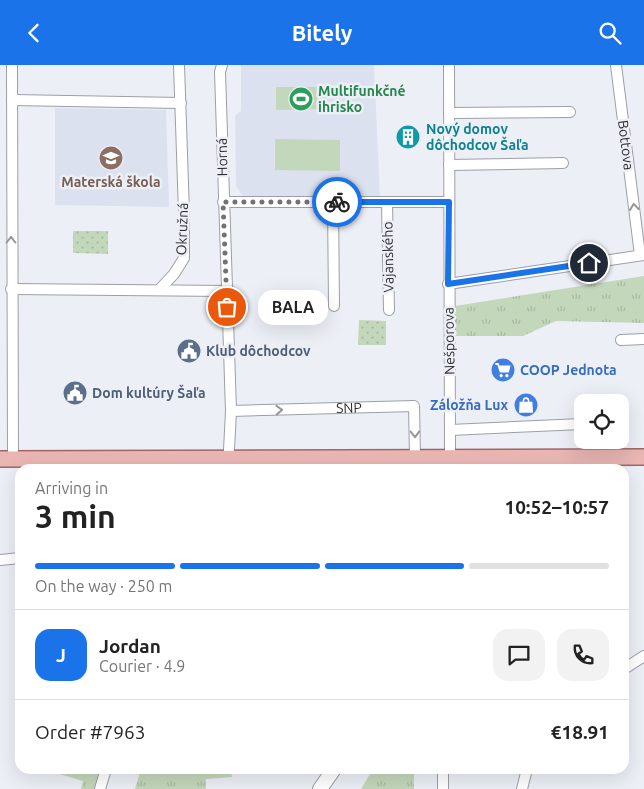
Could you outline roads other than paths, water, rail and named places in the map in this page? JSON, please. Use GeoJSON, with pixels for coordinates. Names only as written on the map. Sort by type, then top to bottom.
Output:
{"type":"FeatureCollection","features":[{"type":"Feature","properties":{"kind":"main road"},"geometry":{"type":"LineString","coordinates":[[6,459],[234,464],[415,457],[482,457],[540,464]]}},
{"type":"Feature","properties":{"kind":"main road"},"geometry":{"type":"LineString","coordinates":[[482,457],[502,464]]}},
{"type":"Feature","properties":{"kind":"main road"},"geometry":{"type":"LineString","coordinates":[[552,464],[579,458],[644,457]]}},
{"type":"Feature","properties":{"kind":"main road"},"geometry":{"type":"LineString","coordinates":[[320,789],[330,774]]}},
{"type":"Feature","properties":{"kind":"street"},"geometry":{"type":"LineString","coordinates":[[6,459],[11,289],[12,65]]}},
{"type":"Feature","properties":{"kind":"street","name":"Okružná"},"geometry":{"type":"LineString","coordinates":[[159,290],[174,274],[184,258],[179,65]]}},
{"type":"Feature","properties":{"kind":"street","name":"Horná"},"geometry":{"type":"LineString","coordinates":[[222,65],[220,72],[223,202],[234,464]]}},
{"type":"Feature","properties":{"kind":"street","name":"Nešporova"},"geometry":{"type":"LineString","coordinates":[[448,65],[450,457]]}},
{"type":"Feature","properties":{"kind":"street","name":"Bottova"},"geometry":{"type":"LineString","coordinates":[[616,65],[642,255]]}},
{"type":"Feature","properties":{"kind":"street"},"geometry":{"type":"LineString","coordinates":[[12,100],[181,103]]}},
{"type":"Feature","properties":{"kind":"street"},"geometry":{"type":"LineString","coordinates":[[449,113],[570,112]]}},
{"type":"Feature","properties":{"kind":"street"},"geometry":{"type":"LineString","coordinates":[[449,165],[563,163]]}},
{"type":"Feature","properties":{"kind":"street","name":"Vajanského"},"geometry":{"type":"LineString","coordinates":[[223,202],[449,202]]}},
{"type":"Feature","properties":{"kind":"street"},"geometry":{"type":"LineString","coordinates":[[333,202],[334,306]]}},
{"type":"Feature","properties":{"kind":"street","name":"Vajanského"},"geometry":{"type":"LineString","coordinates":[[387,203],[389,310]]}},
{"type":"Feature","properties":{"kind":"street"},"geometry":{"type":"LineString","coordinates":[[448,284],[642,255]]}},
{"type":"Feature","properties":{"kind":"street"},"geometry":{"type":"LineString","coordinates":[[11,289],[226,291]]}},
{"type":"Feature","properties":{"kind":"street"},"geometry":{"type":"LineString","coordinates":[[621,341],[644,339]]}},
{"type":"Feature","properties":{"kind":"street","name":"SNP"},"geometry":{"type":"LineString","coordinates":[[231,411],[414,406],[415,457]]}},
{"type":"Feature","properties":{"kind":"street"},"geometry":{"type":"LineString","coordinates":[[450,430],[574,424]]}},
{"type":"Feature","properties":{"kind":"street"},"geometry":{"type":"LineString","coordinates":[[0,560],[15,558]]}},
{"type":"Feature","properties":{"kind":"street"},"geometry":{"type":"LineString","coordinates":[[629,666],[644,656]]}},
{"type":"Feature","properties":{"kind":"street"},"geometry":{"type":"LineString","coordinates":[[100,789],[104,774]]}},
{"type":"Feature","properties":{"kind":"street"},"geometry":{"type":"LineString","coordinates":[[442,774],[443,789]]}},
{"type":"Feature","properties":{"kind":"street"},"geometry":{"type":"LineString","coordinates":[[522,789],[525,774]]}},
{"type":"Feature","properties":{"kind":"place","name":"Multifunkčné ihrisko"},"geometry":{"type":"Point","coordinates":[301,99]}},
{"type":"Feature","properties":{"kind":"place","name":"Nový domov dôchodcov Šaľa"},"geometry":{"type":"Point","coordinates":[408,137]}},
{"type":"Feature","properties":{"kind":"place","name":"Materská škola"},"geometry":{"type":"Point","coordinates":[111,158]}},
{"type":"Feature","properties":{"kind":"place","name":"BALA"},"geometry":{"type":"Point","coordinates":[227,307]}},
{"type":"Feature","properties":{"kind":"place","name":"Klub dôchodcov"},"geometry":{"type":"Point","coordinates":[189,351]}},
{"type":"Feature","properties":{"kind":"place","name":"COOP Jednota"},"geometry":{"type":"Point","coordinates":[503,370]}},
{"type":"Feature","properties":{"kind":"place","name":"Dom kultúry Šaľa"},"geometry":{"type":"Point","coordinates":[75,393]}},
{"type":"Feature","properties":{"kind":"place","name":"Záložňa Lux"},"geometry":{"type":"Point","coordinates":[526,405]}}]}
